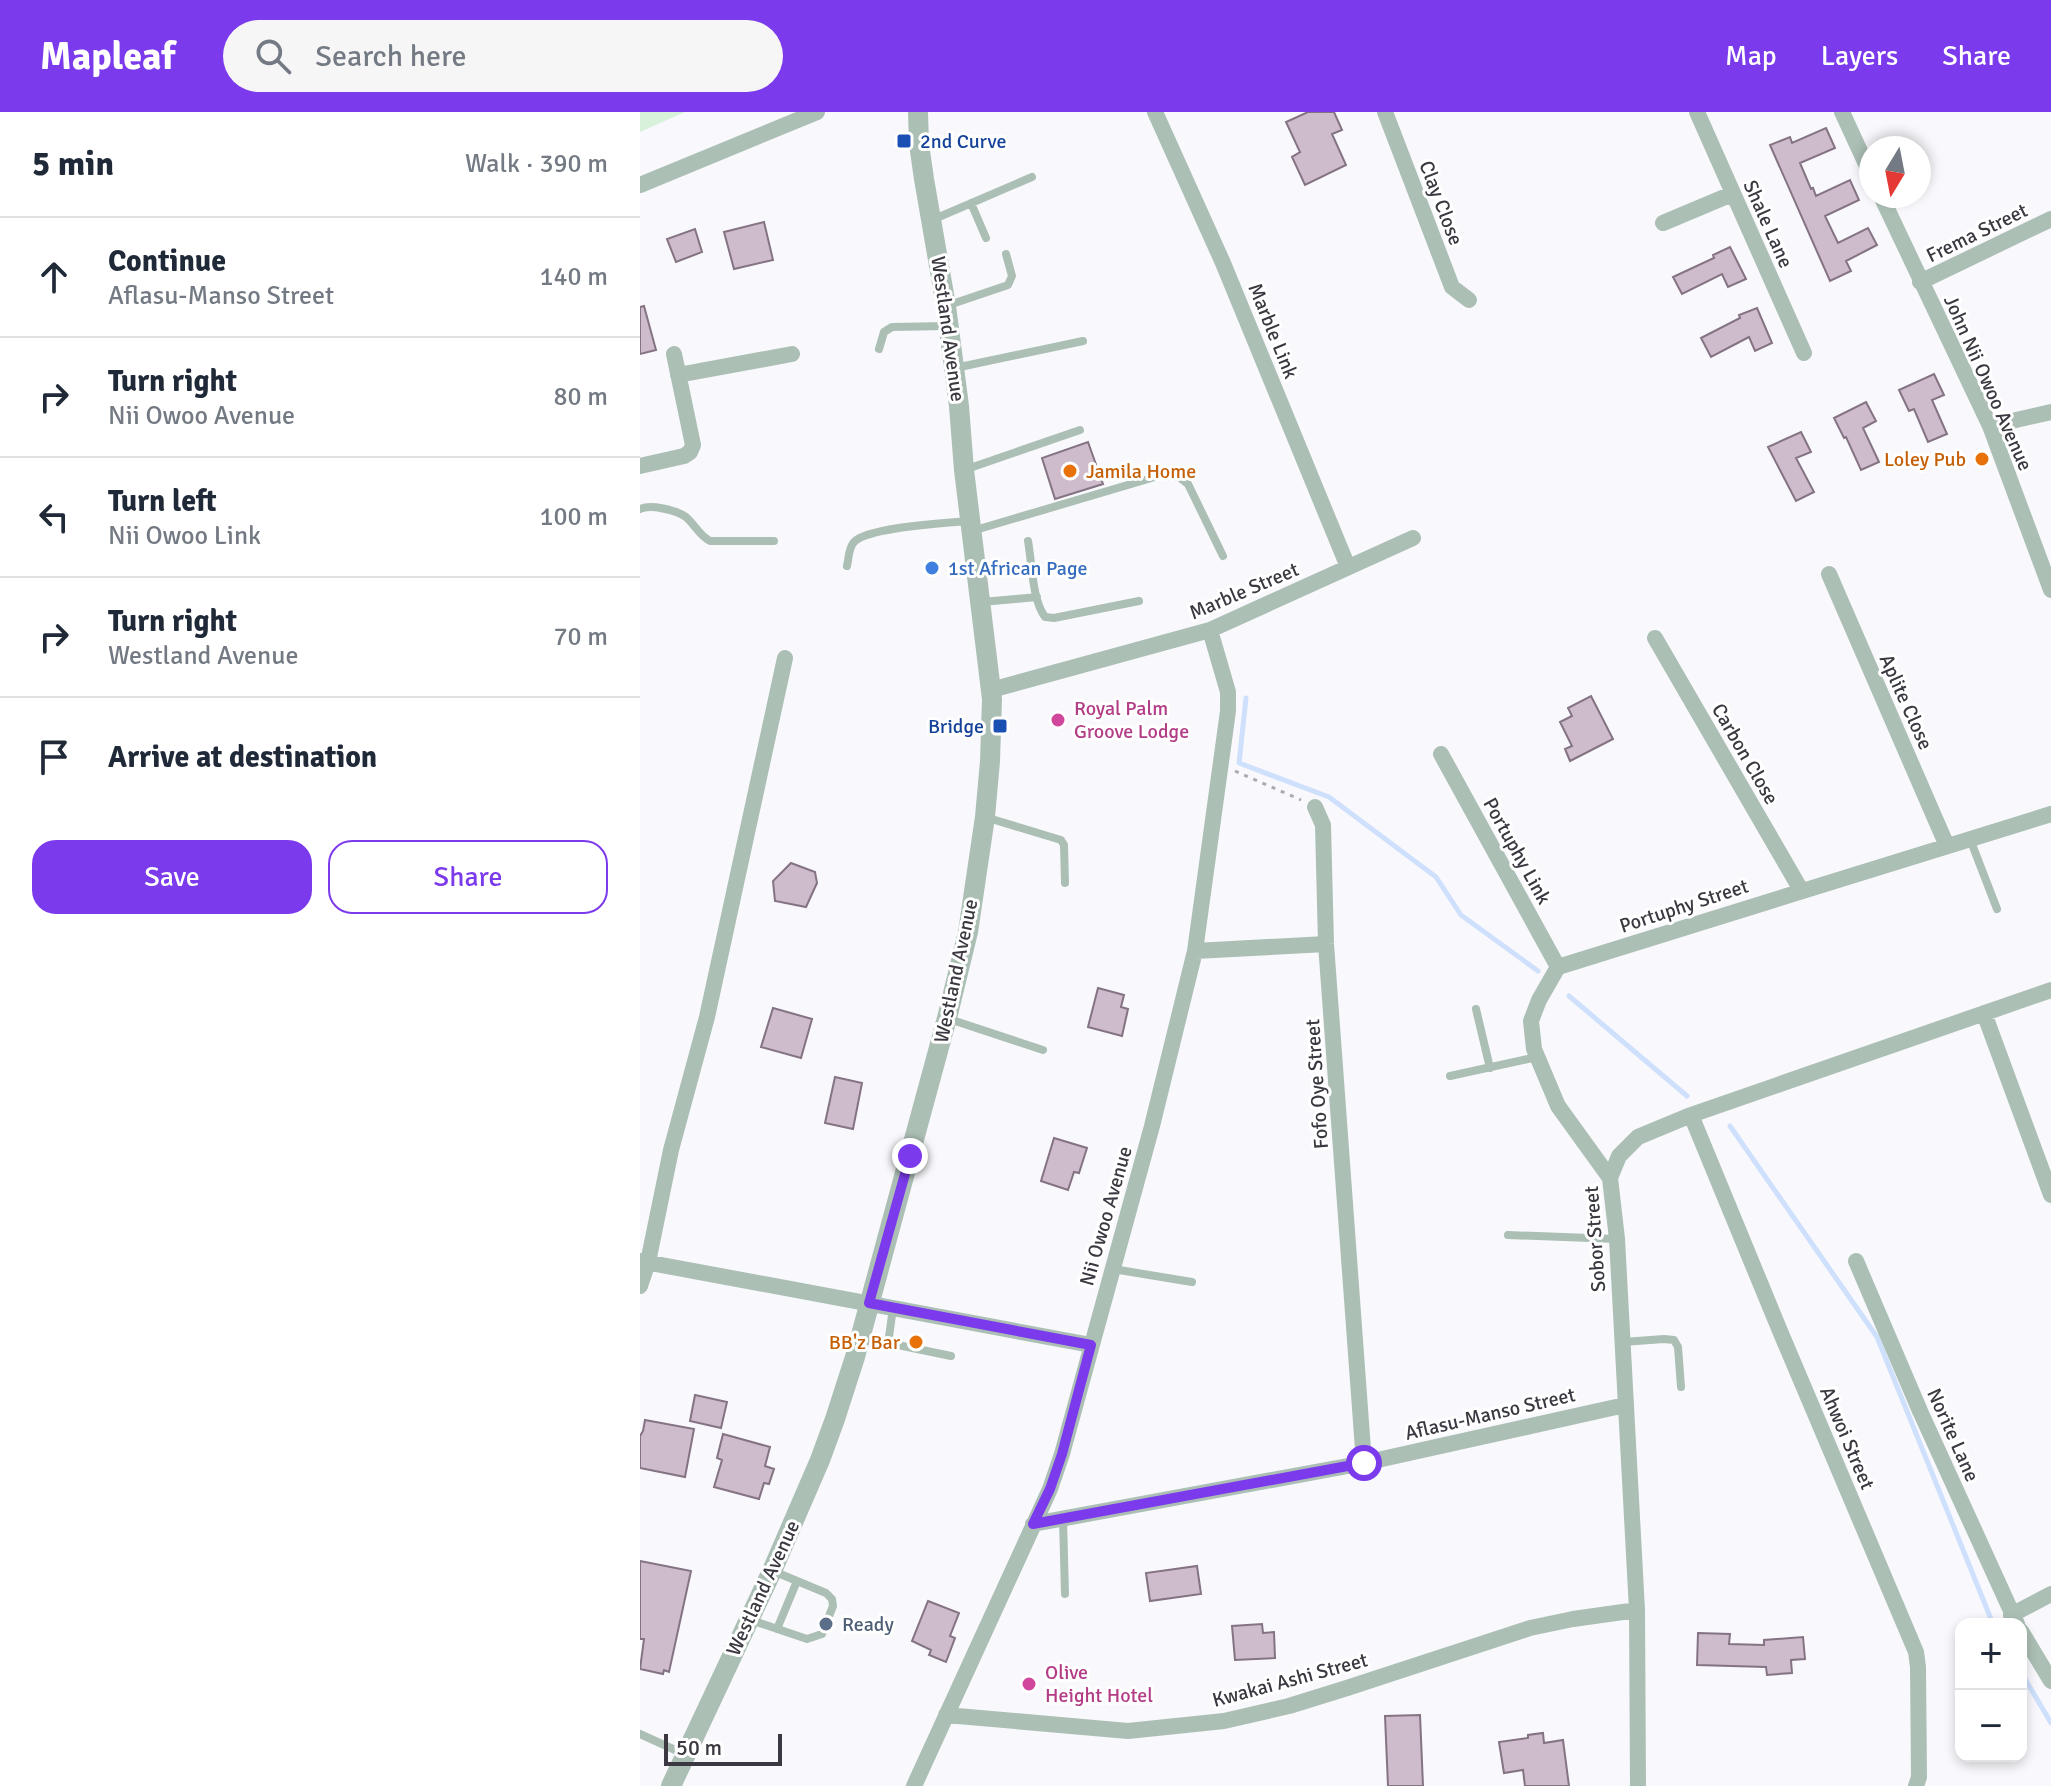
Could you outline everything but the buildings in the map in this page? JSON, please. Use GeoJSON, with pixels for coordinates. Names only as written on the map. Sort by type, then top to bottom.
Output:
{"type":"FeatureCollection","features":[{"type":"Feature","properties":{"kind":"street"},"geometry":{"type":"LineString","coordinates":[[640,185],[817,112]]}},
{"type":"Feature","properties":{"kind":"street","name":"Westland Avenue"},"geometry":{"type":"LineString","coordinates":[[671,1786],[750,1620],[820,1460],[851,1369],[968,932],[985,817],[991,690],[954,368],[919,144],[918,112]]}},
{"type":"Feature","properties":{"kind":"street","name":"Marble Link"},"geometry":{"type":"LineString","coordinates":[[1155,112],[1223,263],[1348,567]]}},
{"type":"Feature","properties":{"kind":"street","name":"Clay Close"},"geometry":{"type":"LineString","coordinates":[[1385,112],[1452,287],[1469,300]]}},
{"type":"Feature","properties":{"kind":"street","name":"Shale Lane"},"geometry":{"type":"LineString","coordinates":[[1697,112],[1804,353]]}},
{"type":"Feature","properties":{"kind":"street"},"geometry":{"type":"LineString","coordinates":[[1842,112],[1859,149]]}},
{"type":"Feature","properties":{"kind":"street"},"geometry":{"type":"LineString","coordinates":[[1663,223],[1732,194]]}},
{"type":"Feature","properties":{"kind":"street","name":"John Nii Owoo Avenue"},"geometry":{"type":"LineString","coordinates":[[1886,208],[1990,426],[2047,569],[2051,590]]}},
{"type":"Feature","properties":{"kind":"street","name":"Frema Street"},"geometry":{"type":"LineString","coordinates":[[1920,282],[2051,219]]}},
{"type":"Feature","properties":{"kind":"street"},"geometry":{"type":"LineString","coordinates":[[640,466],[684,456],[693,445],[674,354]]}},
{"type":"Feature","properties":{"kind":"street"},"geometry":{"type":"LineString","coordinates":[[678,375],[792,354]]}},
{"type":"Feature","properties":{"kind":"street"},"geometry":{"type":"LineString","coordinates":[[1990,426],[2051,412]]}},
{"type":"Feature","properties":{"kind":"street","name":"Marble Street"},"geometry":{"type":"LineString","coordinates":[[991,690],[1210,630],[1413,538]]}},
{"type":"Feature","properties":{"kind":"street","name":"Aplite Close"},"geometry":{"type":"LineString","coordinates":[[1829,574],[1947,846]]}},
{"type":"Feature","properties":{"kind":"street","name":"Nii Owoo Avenue"},"geometry":{"type":"LineString","coordinates":[[914,1786],[1050,1489],[1152,1126],[1195,951],[1228,711],[1228,692],[1210,630]]}},
{"type":"Feature","properties":{"kind":"street","name":"Carbon Close"},"geometry":{"type":"LineString","coordinates":[[1655,638],[1801,890]]}},
{"type":"Feature","properties":{"kind":"street"},"geometry":{"type":"LineString","coordinates":[[640,1286],[671,1150],[707,1017],[785,658]]}},
{"type":"Feature","properties":{"kind":"street","name":"Portuphy Link"},"geometry":{"type":"LineString","coordinates":[[1441,754],[1558,967]]}},
{"type":"Feature","properties":{"kind":"street","name":"Fofo Oye Street"},"geometry":{"type":"LineString","coordinates":[[1315,807],[1323,825],[1326,944],[1364,1463]]}},
{"type":"Feature","properties":{"kind":"street","name":"Portuphy Street"},"geometry":{"type":"LineString","coordinates":[[1558,967],[2051,814]]}},
{"type":"Feature","properties":{"kind":"street"},"geometry":{"type":"LineString","coordinates":[[1195,951],[1326,944]]}},
{"type":"Feature","properties":{"kind":"street"},"geometry":{"type":"LineString","coordinates":[[1558,967],[1531,1021],[1534,1049],[1558,1106],[1610,1178]]}},
{"type":"Feature","properties":{"kind":"street","name":"Sobor Street"},"geometry":{"type":"LineString","coordinates":[[1638,1786],[1637,1610],[1617,1239],[1610,1178],[1619,1156],[1638,1137],[1691,1115],[2051,990]]}},
{"type":"Feature","properties":{"kind":"street"},"geometry":{"type":"LineString","coordinates":[[1984,1013],[2051,1195]]}},
{"type":"Feature","properties":{"kind":"street","name":"Ahwoi Street"},"geometry":{"type":"LineString","coordinates":[[1691,1115],[1916,1652],[1919,1777],[1916,1786]]}},
{"type":"Feature","properties":{"kind":"street"},"geometry":{"type":"LineString","coordinates":[[644,1261],[1091,1345]]}},
{"type":"Feature","properties":{"kind":"street","name":"Norite Lane"},"geometry":{"type":"LineString","coordinates":[[1856,1261],[2013,1618]]}},
{"type":"Feature","properties":{"kind":"street","name":"Aflasu-Manso Street"},"geometry":{"type":"LineString","coordinates":[[1033,1524],[1364,1463],[1625,1405]]}},
{"type":"Feature","properties":{"kind":"street"},"geometry":{"type":"LineString","coordinates":[[2017,1618],[2051,1594]]}},
{"type":"Feature","properties":{"kind":"street","name":"Kwakai Ashi Street"},"geometry":{"type":"LineString","coordinates":[[946,1715],[1128,1731],[1224,1721],[1289,1706],[1530,1628],[1637,1610]]}},
{"type":"Feature","properties":{"kind":"street"},"geometry":{"type":"LineString","coordinates":[[2027,1641],[2051,1681]]}},
{"type":"Feature","properties":{"kind":"lane"},"geometry":{"type":"LineString","coordinates":[[931,220],[1032,177]]}},
{"type":"Feature","properties":{"kind":"lane"},"geometry":{"type":"LineString","coordinates":[[971,203],[986,238]]}},
{"type":"Feature","properties":{"kind":"lane"},"geometry":{"type":"LineString","coordinates":[[879,349],[884,332],[892,327],[947,316],[1008,285],[1012,276],[1006,254]]}},
{"type":"Feature","properties":{"kind":"lane"},"geometry":{"type":"LineString","coordinates":[[954,368],[1083,341]]}},
{"type":"Feature","properties":{"kind":"lane"},"geometry":{"type":"LineString","coordinates":[[964,470],[1080,430]]}},
{"type":"Feature","properties":{"kind":"lane"},"geometry":{"type":"LineString","coordinates":[[847,566],[850,547],[864,536],[889,530],[971,526],[1165,474],[1179,477],[1188,484],[1223,556]]}},
{"type":"Feature","properties":{"kind":"lane"},"geometry":{"type":"LineString","coordinates":[[640,509],[648,506],[686,517],[702,537],[710,541],[774,541]]}},
{"type":"Feature","properties":{"kind":"lane"},"geometry":{"type":"LineString","coordinates":[[1028,541],[1037,597],[1045,617],[1054,618],[1139,601]]}},
{"type":"Feature","properties":{"kind":"lane"},"geometry":{"type":"LineString","coordinates":[[981,602],[1037,597]]}},
{"type":"Feature","properties":{"kind":"lane"},"geometry":{"type":"LineString","coordinates":[[985,817],[1061,840],[1064,845],[1065,883]]}},
{"type":"Feature","properties":{"kind":"lane"},"geometry":{"type":"LineString","coordinates":[[1970,839],[1997,909]]}},
{"type":"Feature","properties":{"kind":"lane"},"geometry":{"type":"LineString","coordinates":[[1476,1009],[1490,1068]]}},
{"type":"Feature","properties":{"kind":"lane"},"geometry":{"type":"LineString","coordinates":[[947,1018],[1043,1050]]}},
{"type":"Feature","properties":{"kind":"lane"},"geometry":{"type":"LineString","coordinates":[[1450,1076],[1537,1057]]}},
{"type":"Feature","properties":{"kind":"lane"},"geometry":{"type":"LineString","coordinates":[[1508,1235],[1617,1239]]}},
{"type":"Feature","properties":{"kind":"lane"},"geometry":{"type":"LineString","coordinates":[[1112,1269],[1192,1282]]}},
{"type":"Feature","properties":{"kind":"lane"},"geometry":{"type":"LineString","coordinates":[[894,1308],[889,1337],[893,1344],[951,1356]]}},
{"type":"Feature","properties":{"kind":"lane"},"geometry":{"type":"LineString","coordinates":[[1622,1342],[1674,1340],[1678,1347],[1681,1387]]}},
{"type":"Feature","properties":{"kind":"lane"},"geometry":{"type":"LineString","coordinates":[[1063,1518],[1065,1594]]}},
{"type":"Feature","properties":{"kind":"lane"},"geometry":{"type":"LineString","coordinates":[[750,1620],[807,1639],[822,1634],[833,1606],[832,1599],[826,1593],[772,1571]]}},
{"type":"Feature","properties":{"kind":"lane"},"geometry":{"type":"LineString","coordinates":[[777,1629],[797,1581]]}},
{"type":"Feature","properties":{"kind":"lane"},"geometry":{"type":"LineString","coordinates":[[640,1734],[685,1754]]}},
{"type":"Feature","properties":{"kind":"path"},"geometry":{"type":"LineString","coordinates":[[1221,764],[1315,807]]}},
{"type":"Feature","properties":{"kind":"green space"},"geometry":{"type":"Polygon","coordinates":[[[640,112],[685,112],[640,132],[640,112]]]}},
{"type":"Feature","properties":{"kind":"waterway"},"geometry":{"type":"LineString","coordinates":[[1246,698],[1239,763],[1329,797],[1436,877],[1461,915],[1538,971]]}},
{"type":"Feature","properties":{"kind":"waterway"},"geometry":{"type":"LineString","coordinates":[[1569,996],[1687,1096]]}},
{"type":"Feature","properties":{"kind":"waterway"},"geometry":{"type":"LineString","coordinates":[[1730,1126],[1877,1337],[1991,1618]]}},
{"type":"Feature","properties":{"kind":"waterway"},"geometry":{"type":"LineString","coordinates":[[2027,1682],[2051,1723]]}},
{"type":"Feature","properties":{"kind":"place","name":"2nd Curve"},"geometry":{"type":"Point","coordinates":[904,141]}},
{"type":"Feature","properties":{"kind":"place","name":"Loley Pub"},"geometry":{"type":"Point","coordinates":[1982,459]}},
{"type":"Feature","properties":{"kind":"place","name":"Jamila Home"},"geometry":{"type":"Point","coordinates":[1070,471]}},
{"type":"Feature","properties":{"kind":"place","name":"1st African Page"},"geometry":{"type":"Point","coordinates":[932,568]}},
{"type":"Feature","properties":{"kind":"place","name":"Royal Palm Groove Lodge"},"geometry":{"type":"Point","coordinates":[1058,720]}},
{"type":"Feature","properties":{"kind":"place","name":"Bridge"},"geometry":{"type":"Point","coordinates":[1000,726]}},
{"type":"Feature","properties":{"kind":"place","name":"BB'z Bar"},"geometry":{"type":"Point","coordinates":[916,1342]}},
{"type":"Feature","properties":{"kind":"place","name":"Ready"},"geometry":{"type":"Point","coordinates":[826,1624]}},
{"type":"Feature","properties":{"kind":"place","name":"Olive Height Hotel"},"geometry":{"type":"Point","coordinates":[1029,1684]}},
{"type":"Feature","properties":{"kind":"route"},"geometry":{"type":"LineString","coordinates":[[910,1156],[869,1303],[1091,1345],[1062,1454],[1033,1524],[1364,1463]]}}]}
